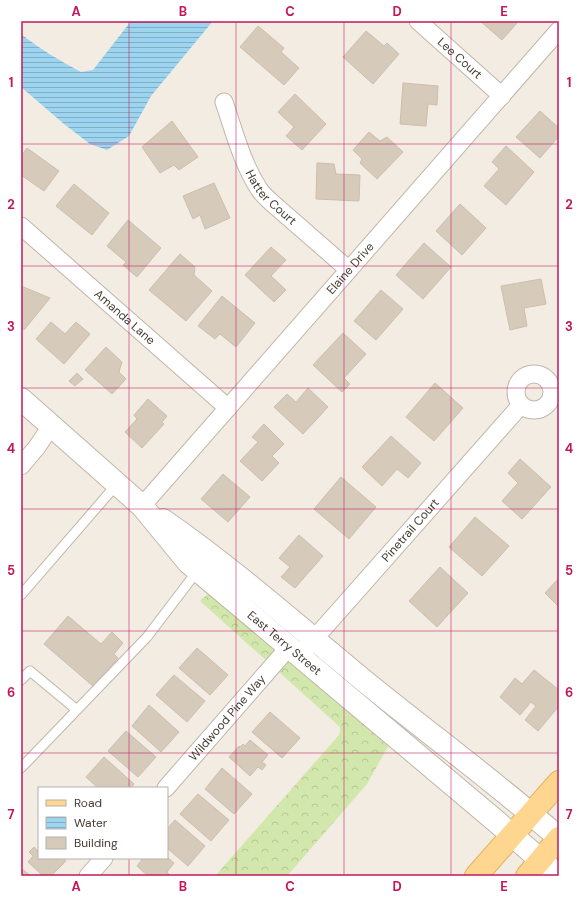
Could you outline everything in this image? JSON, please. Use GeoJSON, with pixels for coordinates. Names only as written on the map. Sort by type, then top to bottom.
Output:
{"type":"FeatureCollection","features":[{"type":"Feature","properties":{"kind":"main road"},"geometry":{"type":"LineString","coordinates":[[476,876],[559,782]]}},
{"type":"Feature","properties":{"kind":"main road"},"geometry":{"type":"LineString","coordinates":[[534,868],[559,838]]}},
{"type":"Feature","properties":{"kind":"street","name":"Lee Court"},"geometry":{"type":"LineString","coordinates":[[418,21],[502,96]]}},
{"type":"Feature","properties":{"kind":"street","name":"Elaine Drive"},"geometry":{"type":"LineString","coordinates":[[142,506],[559,30]]}},
{"type":"Feature","properties":{"kind":"street","name":"Hatter Court"},"geometry":{"type":"LineString","coordinates":[[224,102],[246,165],[260,190],[349,270]]}},
{"type":"Feature","properties":{"kind":"street","name":"Amanda Lane"},"geometry":{"type":"LineString","coordinates":[[21,226],[228,408]]}},
{"type":"Feature","properties":{"kind":"street","name":"East Terry Street"},"geometry":{"type":"LineString","coordinates":[[21,399],[142,506],[188,562],[513,835],[534,868],[559,876]]}},
{"type":"Feature","properties":{"kind":"street","name":"Pinetrail Court"},"geometry":{"type":"LineString","coordinates":[[294,652],[314,639],[522,405]]}},
{"type":"Feature","properties":{"kind":"street"},"geometry":{"type":"LineString","coordinates":[[21,466],[37,447],[51,426]]}},
{"type":"Feature","properties":{"kind":"street"},"geometry":{"type":"LineString","coordinates":[[142,506],[197,544],[532,814],[559,838]]}},
{"type":"Feature","properties":{"kind":"street","name":"Wildwood Pine Way"},"geometry":{"type":"LineString","coordinates":[[167,787],[294,652]]}},
{"type":"Feature","properties":{"kind":"street"},"geometry":{"type":"LineString","coordinates":[[88,876],[103,859]]}},
{"type":"Feature","properties":{"kind":"lane"},"geometry":{"type":"LineString","coordinates":[[21,595],[117,484]]}},
{"type":"Feature","properties":{"kind":"lane"},"geometry":{"type":"LineString","coordinates":[[21,768],[148,637],[198,570]]}},
{"type":"Feature","properties":{"kind":"lane"},"geometry":{"type":"LineString","coordinates":[[21,680],[30,671],[77,710]]}},
{"type":"Feature","properties":{"kind":"green space"},"geometry":{"type":"Polygon","coordinates":[[[210,592],[390,743],[367,784],[287,876],[215,876],[339,735],[340,727],[200,601],[210,592]]]}},
{"type":"Feature","properties":{"kind":"water"},"geometry":{"type":"Polygon","coordinates":[[[131,21],[213,21],[151,96],[129,136],[107,150],[90,144],[21,87],[21,34],[35,45],[65,64],[81,72],[93,70],[131,21]]]}},
{"type":"Feature","properties":{"kind":"building"},"geometry":{"type":"Polygon","coordinates":[[[480,21],[515,21],[517,23],[502,40],[480,21]]]}},
{"type":"Feature","properties":{"kind":"building"},"geometry":{"type":"Polygon","coordinates":[[[258,26],[284,48],[281,52],[299,68],[284,85],[240,47],[258,26]]]}},
{"type":"Feature","properties":{"kind":"building"},"geometry":{"type":"Polygon","coordinates":[[[366,31],[384,46],[387,43],[399,54],[373,84],[343,57],[366,31]]]}},
{"type":"Feature","properties":{"kind":"building"},"geometry":{"type":"Polygon","coordinates":[[[403,83],[438,86],[437,105],[428,104],[426,126],[400,124],[403,83]]]}},
{"type":"Feature","properties":{"kind":"building"},"geometry":{"type":"Polygon","coordinates":[[[295,94],[326,124],[302,150],[286,136],[294,127],[278,112],[295,94]]]}},
{"type":"Feature","properties":{"kind":"building"},"geometry":{"type":"Polygon","coordinates":[[[540,111],[559,128],[559,136],[540,158],[516,137],[540,111]]]}},
{"type":"Feature","properties":{"kind":"building"},"geometry":{"type":"Polygon","coordinates":[[[172,121],[198,157],[179,170],[174,165],[160,173],[142,147],[172,121]]]}},
{"type":"Feature","properties":{"kind":"building"},"geometry":{"type":"Polygon","coordinates":[[[369,132],[380,141],[387,137],[403,152],[377,179],[360,163],[362,159],[353,150],[369,132]]]}},
{"type":"Feature","properties":{"kind":"building"},"geometry":{"type":"Polygon","coordinates":[[[506,146],[534,172],[506,205],[484,186],[499,169],[492,162],[506,146]]]}},
{"type":"Feature","properties":{"kind":"building"},"geometry":{"type":"Polygon","coordinates":[[[27,148],[59,171],[44,191],[21,175],[21,156],[27,148]]]}},
{"type":"Feature","properties":{"kind":"building"},"geometry":{"type":"Polygon","coordinates":[[[317,163],[334,164],[336,174],[360,175],[359,201],[316,199],[317,163]]]}},
{"type":"Feature","properties":{"kind":"building"},"geometry":{"type":"Polygon","coordinates":[[[214,183],[230,218],[205,229],[200,215],[193,219],[183,196],[214,183]]]}},
{"type":"Feature","properties":{"kind":"building"},"geometry":{"type":"Polygon","coordinates":[[[74,184],[109,213],[92,235],[56,206],[74,184]]]}},
{"type":"Feature","properties":{"kind":"building"},"geometry":{"type":"Polygon","coordinates":[[[460,204],[486,228],[462,255],[436,231],[460,204]]]}},
{"type":"Feature","properties":{"kind":"building"},"geometry":{"type":"Polygon","coordinates":[[[128,220],[161,248],[137,277],[123,265],[126,262],[107,246],[128,220]]]}},
{"type":"Feature","properties":{"kind":"building"},"geometry":{"type":"Polygon","coordinates":[[[424,243],[451,267],[423,299],[396,275],[424,243]]]}},
{"type":"Feature","properties":{"kind":"building"},"geometry":{"type":"Polygon","coordinates":[[[271,247],[286,260],[271,276],[286,290],[274,302],[245,275],[271,247]]]}},
{"type":"Feature","properties":{"kind":"building"},"geometry":{"type":"Polygon","coordinates":[[[180,254],[195,267],[194,275],[212,291],[186,321],[149,290],[180,254]]]}},
{"type":"Feature","properties":{"kind":"building"},"geometry":{"type":"Polygon","coordinates":[[[541,279],[546,304],[524,308],[527,326],[510,330],[501,286],[541,279]]]}},
{"type":"Feature","properties":{"kind":"building"},"geometry":{"type":"Polygon","coordinates":[[[21,286],[50,298],[24,330],[21,328],[21,286]]]}},
{"type":"Feature","properties":{"kind":"building"},"geometry":{"type":"Polygon","coordinates":[[[381,290],[403,309],[376,340],[354,321],[381,290]]]}},
{"type":"Feature","properties":{"kind":"building"},"geometry":{"type":"Polygon","coordinates":[[[222,296],[255,323],[236,347],[220,334],[215,339],[198,326],[222,296]]]}},
{"type":"Feature","properties":{"kind":"building"},"geometry":{"type":"Polygon","coordinates":[[[51,322],[65,334],[76,322],[90,334],[64,364],[36,339],[51,322]]]}},
{"type":"Feature","properties":{"kind":"building"},"geometry":{"type":"Polygon","coordinates":[[[343,333],[366,354],[344,378],[350,384],[342,392],[313,365],[343,333]]]}},
{"type":"Feature","properties":{"kind":"building"},"geometry":{"type":"Polygon","coordinates":[[[106,347],[122,362],[119,372],[126,379],[112,394],[85,370],[106,347]]]}},
{"type":"Feature","properties":{"kind":"building"},"geometry":{"type":"Polygon","coordinates":[[[77,373],[83,379],[75,386],[69,381],[77,373]]]}},
{"type":"Feature","properties":{"kind":"building"},"geometry":{"type":"Polygon","coordinates":[[[435,383],[463,408],[434,441],[406,417],[435,383]]]}},
{"type":"Feature","properties":{"kind":"building"},"geometry":{"type":"Polygon","coordinates":[[[308,388],[328,407],[303,434],[274,407],[287,394],[296,402],[308,388]]]}},
{"type":"Feature","properties":{"kind":"building"},"geometry":{"type":"Polygon","coordinates":[[[148,399],[167,416],[162,422],[164,424],[142,448],[125,432],[137,419],[134,415],[148,399]]]}},
{"type":"Feature","properties":{"kind":"building"},"geometry":{"type":"Polygon","coordinates":[[[264,424],[284,444],[272,456],[279,463],[262,481],[240,461],[258,442],[252,437],[264,424]]]}},
{"type":"Feature","properties":{"kind":"building"},"geometry":{"type":"Polygon","coordinates":[[[391,436],[421,463],[408,478],[397,469],[382,486],[362,467],[391,436]]]}},
{"type":"Feature","properties":{"kind":"building"},"geometry":{"type":"Polygon","coordinates":[[[520,459],[551,487],[522,519],[502,501],[518,483],[508,473],[520,459]]]}},
{"type":"Feature","properties":{"kind":"building"},"geometry":{"type":"Polygon","coordinates":[[[223,474],[250,497],[228,522],[201,499],[223,474]]]}},
{"type":"Feature","properties":{"kind":"building"},"geometry":{"type":"Polygon","coordinates":[[[341,477],[376,507],[349,539],[314,509],[341,477]]]}},
{"type":"Feature","properties":{"kind":"building"},"geometry":{"type":"Polygon","coordinates":[[[475,517],[509,546],[482,576],[449,547],[475,517]]]}},
{"type":"Feature","properties":{"kind":"building"},"geometry":{"type":"Polygon","coordinates":[[[299,535],[323,556],[295,588],[281,577],[290,567],[279,558],[299,535]]]}},
{"type":"Feature","properties":{"kind":"building"},"geometry":{"type":"Polygon","coordinates":[[[440,567],[468,593],[437,627],[409,601],[440,567]]]}},
{"type":"Feature","properties":{"kind":"building"},"geometry":{"type":"Polygon","coordinates":[[[559,578],[559,607],[545,593],[559,578]]]}},
{"type":"Feature","properties":{"kind":"building"},"geometry":{"type":"Polygon","coordinates":[[[68,616],[101,644],[112,632],[123,643],[114,654],[118,658],[94,687],[44,644],[68,616]]]}},
{"type":"Feature","properties":{"kind":"building"},"geometry":{"type":"Polygon","coordinates":[[[197,648],[228,675],[210,695],[179,668],[197,648]]]}},
{"type":"Feature","properties":{"kind":"building"},"geometry":{"type":"Polygon","coordinates":[[[534,670],[559,690],[559,706],[538,731],[525,720],[536,706],[531,702],[520,715],[500,697],[515,678],[522,684],[534,670]]]}},
{"type":"Feature","properties":{"kind":"building"},"geometry":{"type":"Polygon","coordinates":[[[174,675],[205,701],[187,722],[156,695],[174,675]]]}},
{"type":"Feature","properties":{"kind":"building"},"geometry":{"type":"Polygon","coordinates":[[[149,705],[179,732],[161,752],[132,726],[149,705]]]}},
{"type":"Feature","properties":{"kind":"building"},"geometry":{"type":"Polygon","coordinates":[[[270,712],[300,738],[282,758],[252,732],[270,712]]]}},
{"type":"Feature","properties":{"kind":"building"},"geometry":{"type":"Polygon","coordinates":[[[126,731],[156,757],[138,777],[108,751],[126,731]]]}},
{"type":"Feature","properties":{"kind":"building"},"geometry":{"type":"Polygon","coordinates":[[[250,740],[268,755],[262,762],[266,765],[262,770],[258,767],[250,776],[229,757],[239,746],[240,747],[243,744],[245,746],[250,740]]]}},
{"type":"Feature","properties":{"kind":"building"},"geometry":{"type":"Polygon","coordinates":[[[104,757],[134,784],[132,787],[97,787],[86,777],[104,757]]]}},
{"type":"Feature","properties":{"kind":"building"},"geometry":{"type":"Polygon","coordinates":[[[222,768],[252,794],[234,814],[205,789],[222,768]]]}},
{"type":"Feature","properties":{"kind":"building"},"geometry":{"type":"Polygon","coordinates":[[[198,794],[229,820],[211,841],[180,814],[198,794]]]}},
{"type":"Feature","properties":{"kind":"building"},"geometry":{"type":"Polygon","coordinates":[[[175,820],[205,846],[188,866],[168,849],[168,828],[175,820]]]}},
{"type":"Feature","properties":{"kind":"building"},"geometry":{"type":"Polygon","coordinates":[[[34,847],[38,851],[38,859],[64,859],[66,861],[51,876],[43,876],[28,862],[33,856],[29,852],[34,847]]]}},
{"type":"Feature","properties":{"kind":"building"},"geometry":{"type":"Polygon","coordinates":[[[168,858],[174,863],[167,872],[170,876],[148,876],[137,866],[142,859],[168,858]]]}},
{"type":"Feature","properties":{"kind":"building"},"geometry":{"type":"Polygon","coordinates":[[[22,869],[31,876],[21,876],[22,869]]]}}]}
